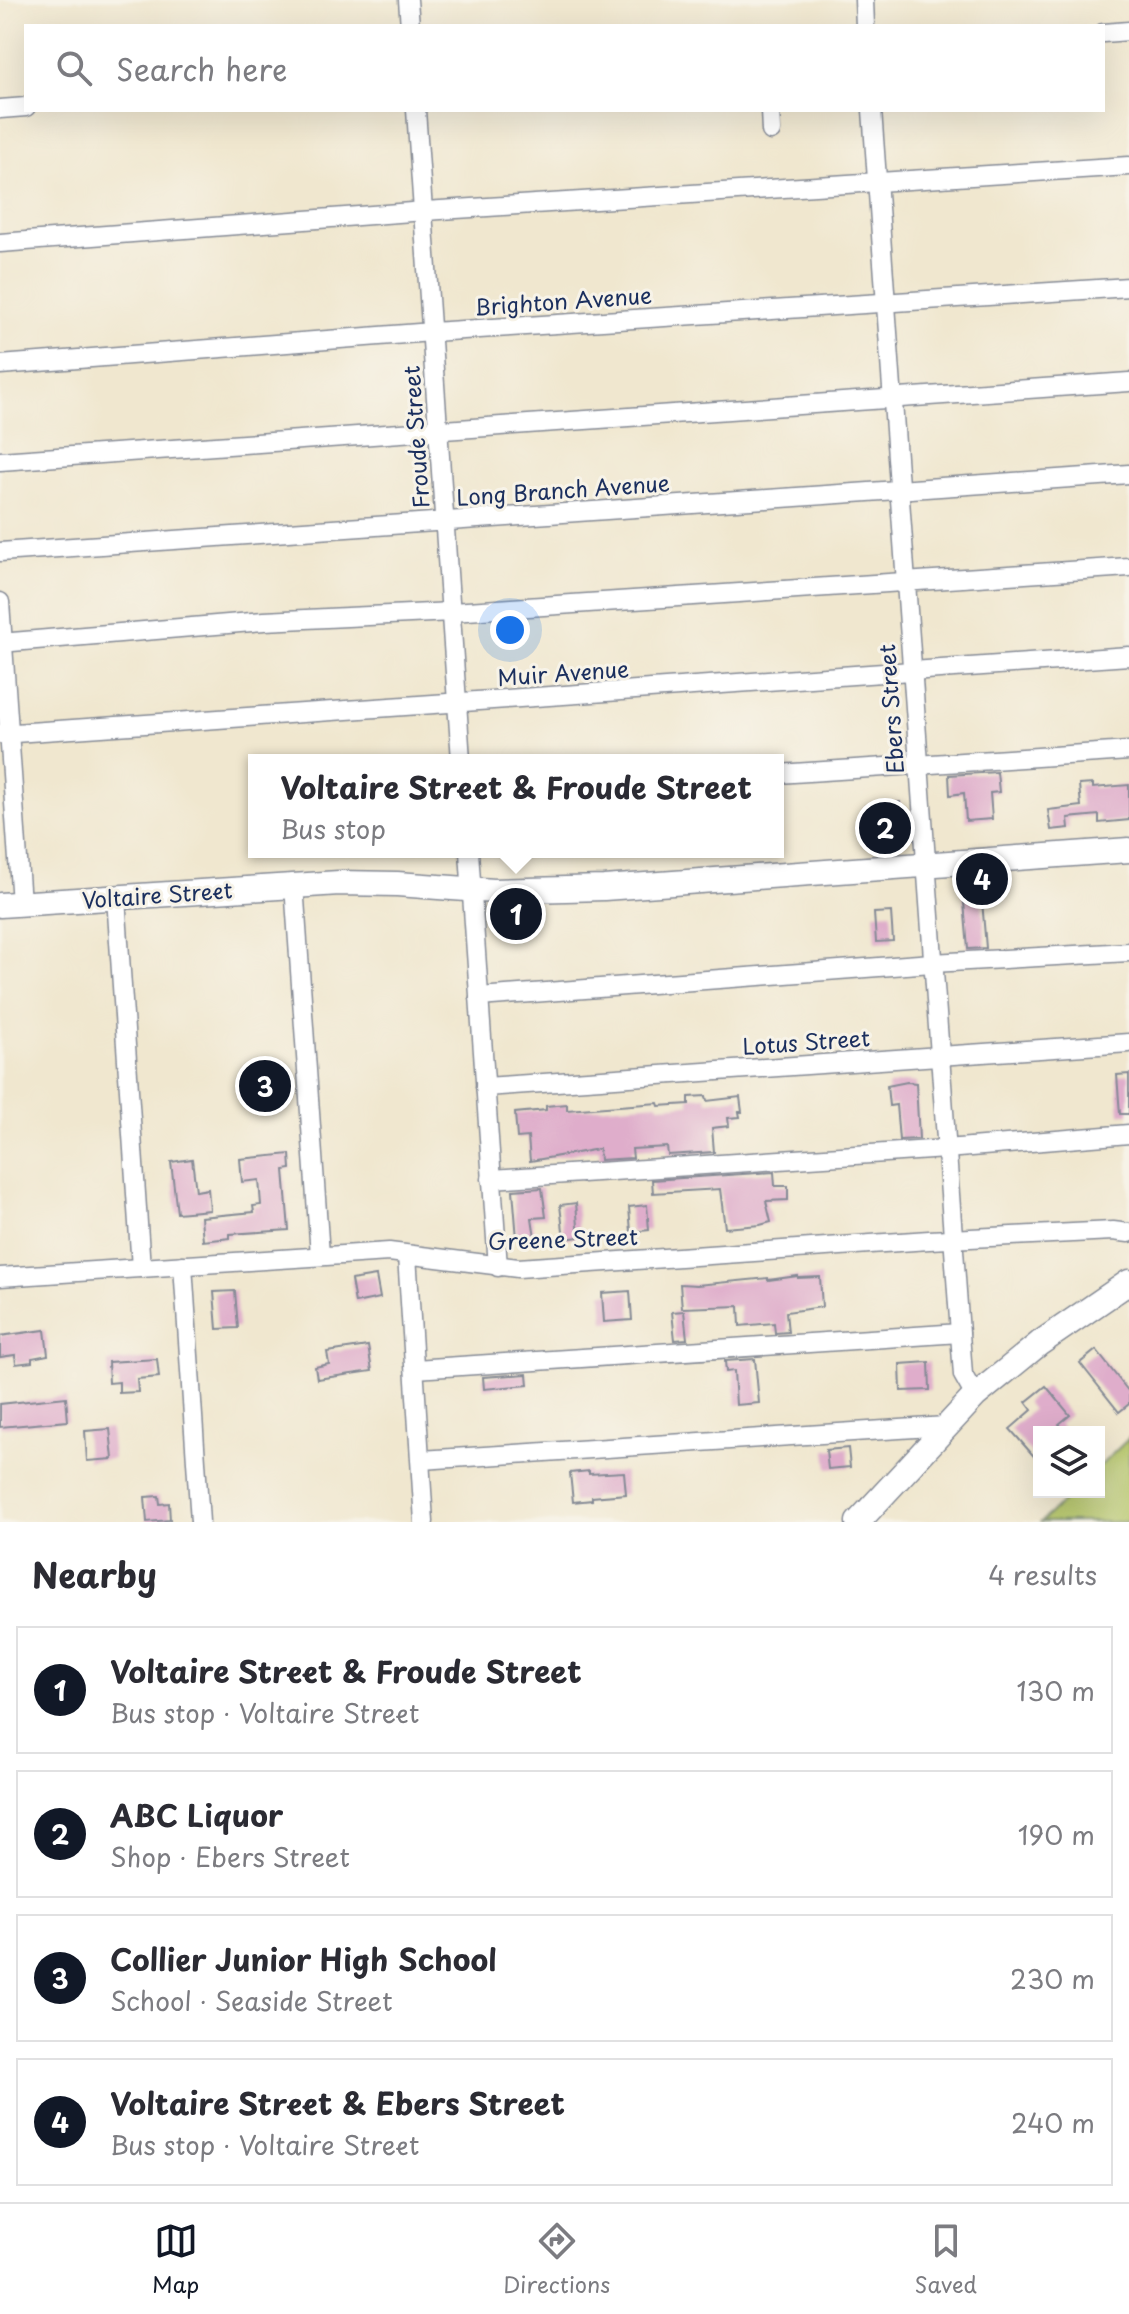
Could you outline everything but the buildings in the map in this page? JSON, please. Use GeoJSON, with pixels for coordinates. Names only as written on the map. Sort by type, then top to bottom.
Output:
{"type":"FeatureCollection","features":[{"type":"Feature","properties":{"kind":"main road","name":"Voltaire Street"},"geometry":{"type":"LineString","coordinates":[[10,904],[367,883],[472,890],[604,888],[1129,850]]}},
{"type":"Feature","properties":{"kind":"main road"},"geometry":{"type":"LineString","coordinates":[[858,1522],[975,1396],[1040,1343],[1129,1282]]}},
{"type":"Feature","properties":{"kind":"street"},"geometry":{"type":"LineString","coordinates":[[408,0],[410,24]]}},
{"type":"Feature","properties":{"kind":"street"},"geometry":{"type":"LineString","coordinates":[[864,0],[865,24]]}},
{"type":"Feature","properties":{"kind":"street"},"geometry":{"type":"LineString","coordinates":[[1105,33],[1129,31]]}},
{"type":"Feature","properties":{"kind":"street"},"geometry":{"type":"LineString","coordinates":[[0,109],[24,107]]}},
{"type":"Feature","properties":{"kind":"street","name":"Froude Street"},"geometry":{"type":"LineString","coordinates":[[416,112],[461,754]]}},
{"type":"Feature","properties":{"kind":"street"},"geometry":{"type":"LineString","coordinates":[[770,112],[771,131]]}},
{"type":"Feature","properties":{"kind":"street","name":"Ebers Street"},"geometry":{"type":"LineString","coordinates":[[872,112],[963,1375],[975,1396]]}},
{"type":"Feature","properties":{"kind":"street"},"geometry":{"type":"LineString","coordinates":[[0,243],[425,211],[1129,166]]}},
{"type":"Feature","properties":{"kind":"street","name":"Brighton Avenue"},"geometry":{"type":"LineString","coordinates":[[0,365],[432,332],[1129,287]]}},
{"type":"Feature","properties":{"kind":"street"},"geometry":{"type":"LineString","coordinates":[[0,461],[1129,382]]}},
{"type":"Feature","properties":{"kind":"street","name":"Long Branch Avenue"},"geometry":{"type":"LineString","coordinates":[[0,552],[1129,474]]}},
{"type":"Feature","properties":{"kind":"street"},"geometry":{"type":"LineString","coordinates":[[2,643],[264,621],[905,584],[1129,567]]}},
{"type":"Feature","properties":{"kind":"street"},"geometry":{"type":"LineString","coordinates":[[0,602],[10,904]]}},
{"type":"Feature","properties":{"kind":"street","name":"Muir Avenue"},"geometry":{"type":"LineString","coordinates":[[5,733],[1129,656]]}},
{"type":"Feature","properties":{"kind":"street"},"geometry":{"type":"LineString","coordinates":[[784,774],[1129,751]]}},
{"type":"Feature","properties":{"kind":"street"},"geometry":{"type":"LineString","coordinates":[[469,858],[498,1267]]}},
{"type":"Feature","properties":{"kind":"street"},"geometry":{"type":"LineString","coordinates":[[294,885],[320,1255]]}},
{"type":"Feature","properties":{"kind":"street"},"geometry":{"type":"LineString","coordinates":[[116,897],[141,1268]]}},
{"type":"Feature","properties":{"kind":"street"},"geometry":{"type":"LineString","coordinates":[[479,997],[932,963],[1129,952]]}},
{"type":"Feature","properties":{"kind":"street","name":"Lotus Street"},"geometry":{"type":"LineString","coordinates":[[485,1087],[1129,1043]]}},
{"type":"Feature","properties":{"kind":"street"},"geometry":{"type":"LineString","coordinates":[[491,1179],[1129,1134]]}},
{"type":"Feature","properties":{"kind":"street","name":"Greene Street"},"geometry":{"type":"LineString","coordinates":[[0,1277],[389,1252],[498,1267],[953,1239],[1113,1231],[1129,1233]]}},
{"type":"Feature","properties":{"kind":"street"},"geometry":{"type":"LineString","coordinates":[[407,1255],[424,1522]]}},
{"type":"Feature","properties":{"kind":"street"},"geometry":{"type":"LineString","coordinates":[[183,1265],[200,1522]]}},
{"type":"Feature","properties":{"kind":"street"},"geometry":{"type":"LineString","coordinates":[[415,1369],[960,1333]]}},
{"type":"Feature","properties":{"kind":"street"},"geometry":{"type":"LineString","coordinates":[[421,1460],[946,1426]]}},
{"type":"Feature","properties":{"kind":"green space"},"geometry":{"type":"Polygon","coordinates":[[[1129,1438],[1129,1522],[1041,1522],[1067,1498],[1105,1498],[1105,1461],[1129,1438]]]}},
{"type":"Feature","properties":{"kind":"place","name":"ABC Liquor"},"geometry":{"type":"Point","coordinates":[885,828]}},
{"type":"Feature","properties":{"kind":"place","name":"Voltaire Street & Ebers Street"},"geometry":{"type":"Point","coordinates":[982,879]}},
{"type":"Feature","properties":{"kind":"place","name":"Voltaire Street & Froude Street"},"geometry":{"type":"Point","coordinates":[516,914]}},
{"type":"Feature","properties":{"kind":"place","name":"Collier Junior High School"},"geometry":{"type":"Point","coordinates":[265,1086]}}]}
